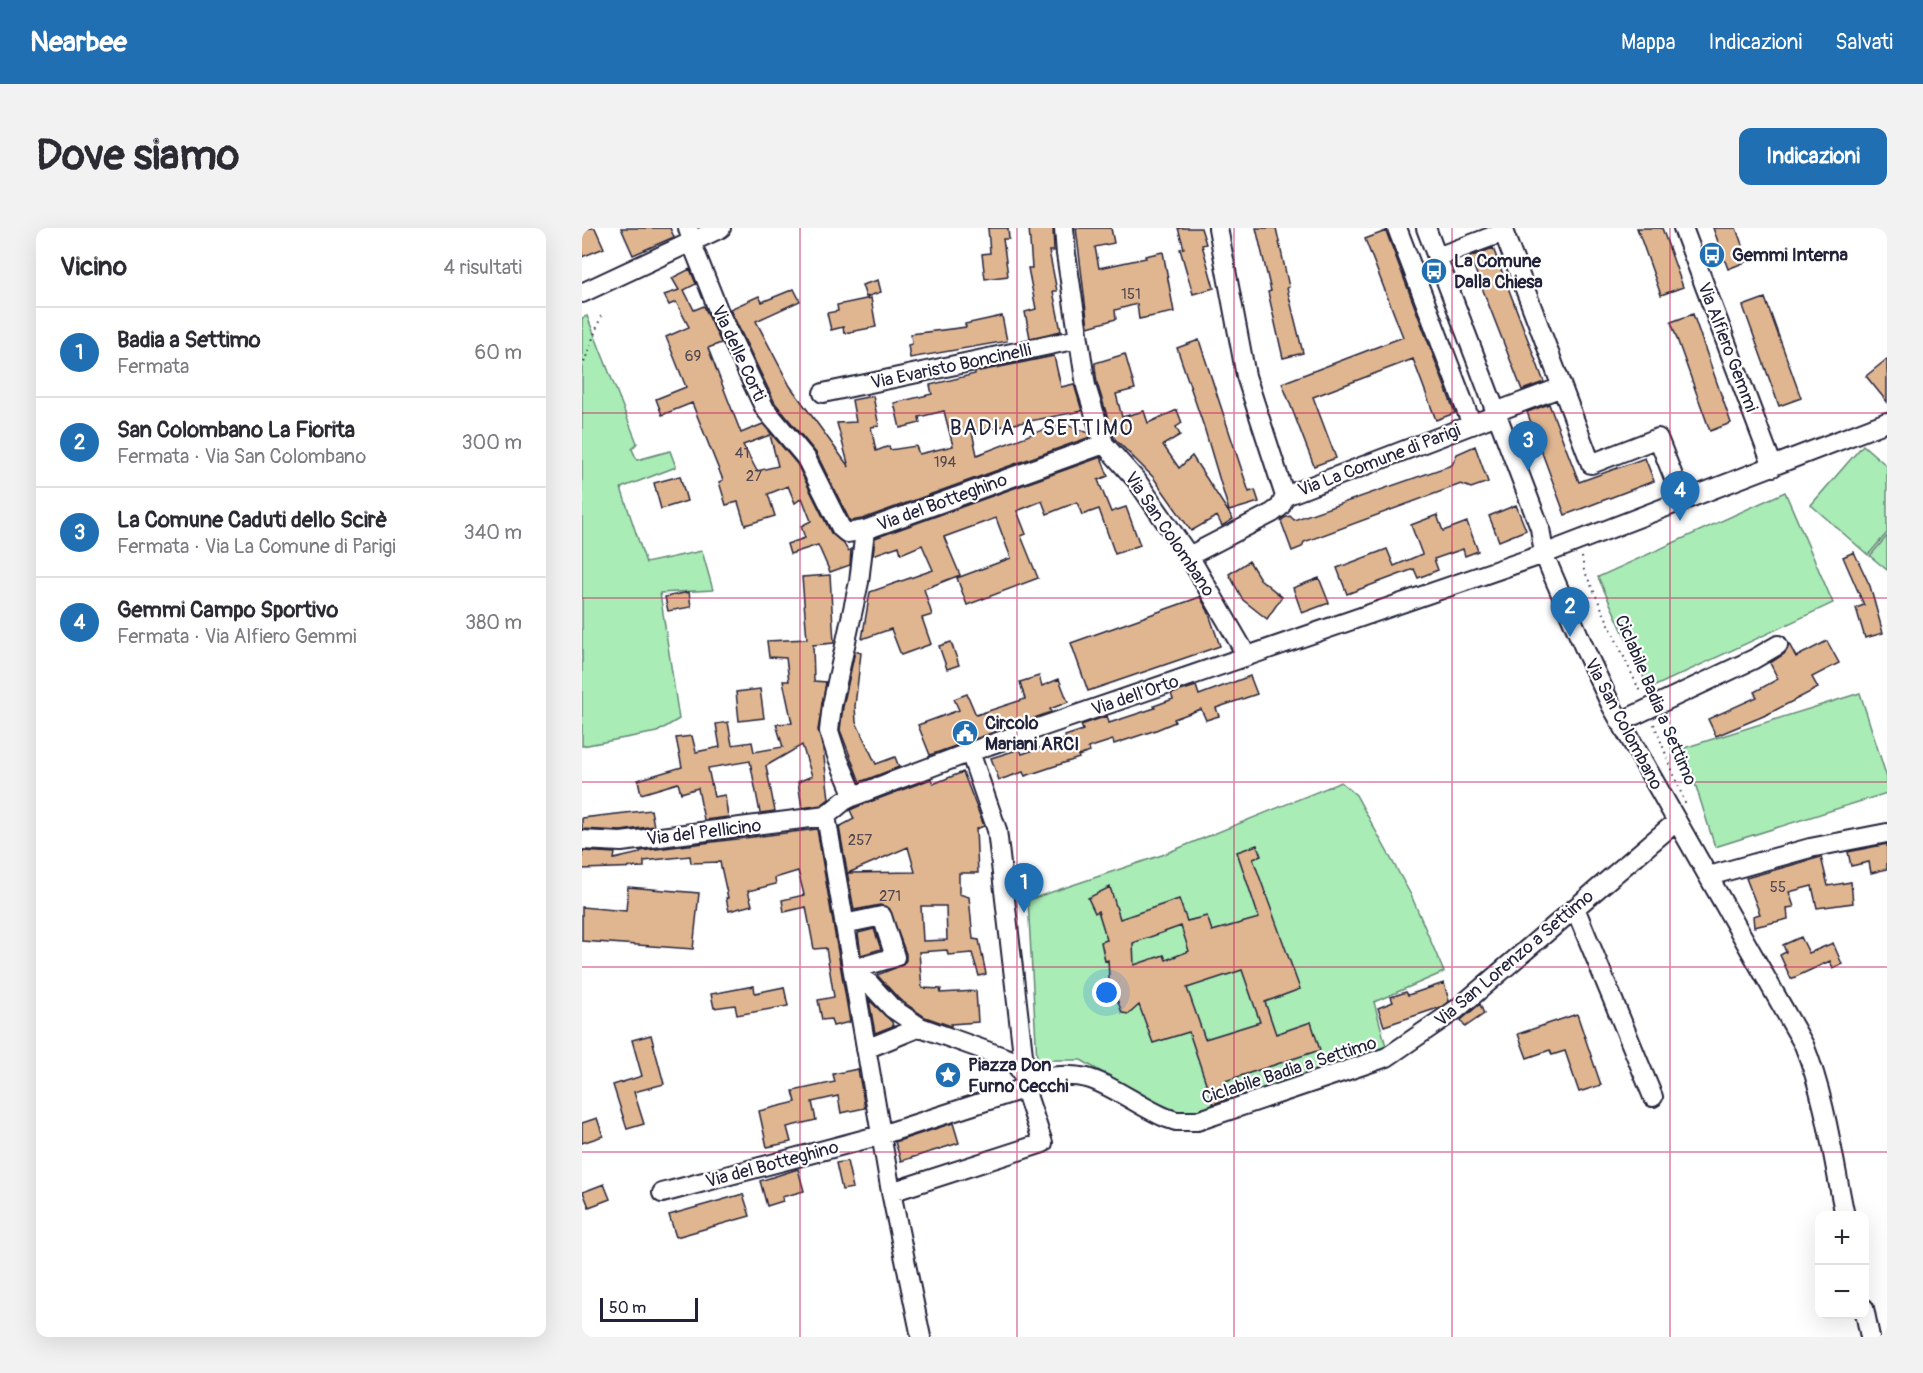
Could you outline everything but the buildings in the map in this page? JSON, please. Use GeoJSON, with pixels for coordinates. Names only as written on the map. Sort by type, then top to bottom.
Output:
{"type":"FeatureCollection","features":[{"type":"Feature","properties":{"kind":"street"},"geometry":{"type":"LineString","coordinates":[[582,293],[690,235],[721,228]]}},
{"type":"Feature","properties":{"kind":"street"},"geometry":{"type":"LineString","coordinates":[[1064,228],[1086,386],[1104,444]]}},
{"type":"Feature","properties":{"kind":"street"},"geometry":{"type":"LineString","coordinates":[[1189,556],[1272,513],[1284,502],[1285,496],[1246,376],[1218,228]]}},
{"type":"Feature","properties":{"kind":"street","name":"Via La Comune di Parigi"},"geometry":{"type":"LineString","coordinates":[[1397,228],[1472,424]]}},
{"type":"Feature","properties":{"kind":"street"},"geometry":{"type":"LineString","coordinates":[[1426,228],[1542,536],[1544,554]]}},
{"type":"Feature","properties":{"kind":"street","name":"Via Alfiero Gemmi"},"geometry":{"type":"LineString","coordinates":[[1683,228],[1773,467]]}},
{"type":"Feature","properties":{"kind":"street"},"geometry":{"type":"LineString","coordinates":[[1437,257],[1503,230],[1591,464],[1658,438],[1683,501]]}},
{"type":"Feature","properties":{"kind":"street","name":"Via delle Corti"},"geometry":{"type":"LineString","coordinates":[[690,235],[719,312],[765,409],[806,458],[841,528],[847,533],[865,530]]}},
{"type":"Feature","properties":{"kind":"street","name":"Via Evaristo Boncinelli"},"geometry":{"type":"LineString","coordinates":[[824,393],[1078,339]]}},
{"type":"Feature","properties":{"kind":"street","name":"Via La Comune di Parigi"},"geometry":{"type":"LineString","coordinates":[[1285,496],[1562,387]]}},
{"type":"Feature","properties":{"kind":"street"},"geometry":{"type":"LineString","coordinates":[[1247,656],[1544,554],[1887,422]]}},
{"type":"Feature","properties":{"kind":"street","name":"Via del Botteghino"},"geometry":{"type":"LineString","coordinates":[[854,796],[829,730],[832,705],[859,582],[865,530],[1104,444]]}},
{"type":"Feature","properties":{"kind":"street","name":"Via San Colombano"},"geometry":{"type":"LineString","coordinates":[[1104,444],[1137,481],[1189,556],[1247,656]]}},
{"type":"Feature","properties":{"kind":"street","name":"Via San Colombano"},"geometry":{"type":"LineString","coordinates":[[1544,554],[1586,652],[1620,722],[1796,1029],[1811,1062],[1844,1211]]}},
{"type":"Feature","properties":{"kind":"street"},"geometry":{"type":"LineString","coordinates":[[1620,722],[1754,659],[1778,645]]}},
{"type":"Feature","properties":{"kind":"street","name":"Via dell'Orto"},"geometry":{"type":"LineString","coordinates":[[854,796],[970,752],[1247,656]]}},
{"type":"Feature","properties":{"kind":"street"},"geometry":{"type":"LineString","coordinates":[[891,1192],[1043,1143],[1028,1098],[997,830],[970,752]]}},
{"type":"Feature","properties":{"kind":"street"},"geometry":{"type":"LineString","coordinates":[[854,796],[826,816],[891,1192],[921,1337]]}},
{"type":"Feature","properties":{"kind":"street","name":"Via del Pellicino"},"geometry":{"type":"LineString","coordinates":[[582,840],[621,842],[826,816]]}},
{"type":"Feature","properties":{"kind":"street","name":"Via San Lorenzo a Settimo"},"geometry":{"type":"LineString","coordinates":[[1027,1081],[1050,1077],[1084,1077],[1101,1083],[1158,1115],[1176,1121],[1197,1121],[1387,1057],[1457,1009],[1675,818]]}},
{"type":"Feature","properties":{"kind":"street"},"geometry":{"type":"LineString","coordinates":[[1709,876],[1810,848],[1887,832]]}},
{"type":"Feature","properties":{"kind":"street"},"geometry":{"type":"LineString","coordinates":[[1575,908],[1653,1097]]}},
{"type":"Feature","properties":{"kind":"street"},"geometry":{"type":"LineString","coordinates":[[844,924],[882,916],[895,957],[854,971]]}},
{"type":"Feature","properties":{"kind":"street"},"geometry":{"type":"LineString","coordinates":[[854,971],[870,984],[892,1008],[920,1028],[1009,1059],[1027,1081]]}},
{"type":"Feature","properties":{"kind":"street"},"geometry":{"type":"LineString","coordinates":[[866,1049],[920,1028]]}},
{"type":"Feature","properties":{"kind":"street"},"geometry":{"type":"LineString","coordinates":[[881,1135],[1014,1092],[1027,1081]]}},
{"type":"Feature","properties":{"kind":"street","name":"Via del Botteghino"},"geometry":{"type":"LineString","coordinates":[[662,1193],[881,1135]]}},
{"type":"Feature","properties":{"kind":"street"},"geometry":{"type":"LineString","coordinates":[[1866,1319],[1870,1337]]}},
{"type":"Feature","properties":{"kind":"path"},"geometry":{"type":"LineString","coordinates":[[582,368],[601,316]]}},
{"type":"Feature","properties":{"kind":"path","name":"Ciclabile Badia a Settimo"},"geometry":{"type":"LineString","coordinates":[[1576,542],[1582,556],[1584,570],[1648,710],[1686,804],[1675,818]]}},
{"type":"Feature","properties":{"kind":"green space"},"geometry":{"type":"Polygon","coordinates":[[[587,316],[637,443],[632,449],[637,460],[670,451],[676,467],[621,488],[646,563],[702,551],[713,590],[660,593],[679,719],[657,732],[582,746],[582,318],[587,316]]]}},
{"type":"Feature","properties":{"kind":"green space"},"geometry":{"type":"Polygon","coordinates":[[[1863,445],[1887,466],[1887,533],[1868,555],[1811,505],[1863,445]]]}},
{"type":"Feature","properties":{"kind":"green space"},"geometry":{"type":"Polygon","coordinates":[[[1785,492],[1833,603],[1649,689],[1598,577],[1785,492]]]}},
{"type":"Feature","properties":{"kind":"green space"},"geometry":{"type":"Polygon","coordinates":[[[1887,536],[1887,570],[1870,556],[1887,536]]]}},
{"type":"Feature","properties":{"kind":"green space"},"geometry":{"type":"Polygon","coordinates":[[[1860,693],[1887,778],[1887,793],[1715,847],[1684,748],[1860,693]]]}},
{"type":"Feature","properties":{"kind":"green space"},"geometry":{"type":"Polygon","coordinates":[[[1341,782],[1356,795],[1411,895],[1444,972],[1374,1002],[1387,1050],[1194,1114],[1168,1111],[1081,1060],[1037,1060],[1028,900],[1162,855],[1341,782]]]}},
{"type":"Feature","properties":{"kind":"place","name":"Gemmi Interna"},"geometry":{"type":"Point","coordinates":[1712,255]}},
{"type":"Feature","properties":{"kind":"place","name":"La Comune Dalla Chiesa"},"geometry":{"type":"Point","coordinates":[1434,271]}},
{"type":"Feature","properties":{"kind":"place","name":"La Comune Caduti dello Scirè"},"geometry":{"type":"Point","coordinates":[1528,471]}},
{"type":"Feature","properties":{"kind":"place","name":"Gemmi Campo Sportivo"},"geometry":{"type":"Point","coordinates":[1680,521]}},
{"type":"Feature","properties":{"kind":"place","name":"San Colombano La Fiorita"},"geometry":{"type":"Point","coordinates":[1570,637]}},
{"type":"Feature","properties":{"kind":"place","name":"Circolo Mariani ARCI"},"geometry":{"type":"Point","coordinates":[965,733]}},
{"type":"Feature","properties":{"kind":"place","name":"Badia a Settimo"},"geometry":{"type":"Point","coordinates":[1024,913]}},
{"type":"Feature","properties":{"kind":"place","name":"Piazza Don Furno Cecchi"},"geometry":{"type":"Point","coordinates":[948,1075]}},
{"type":"Feature","properties":{"kind":"district","name":"BADIA A SETTIMO"},"geometry":{"type":"Point","coordinates":[1042,428]}}]}
